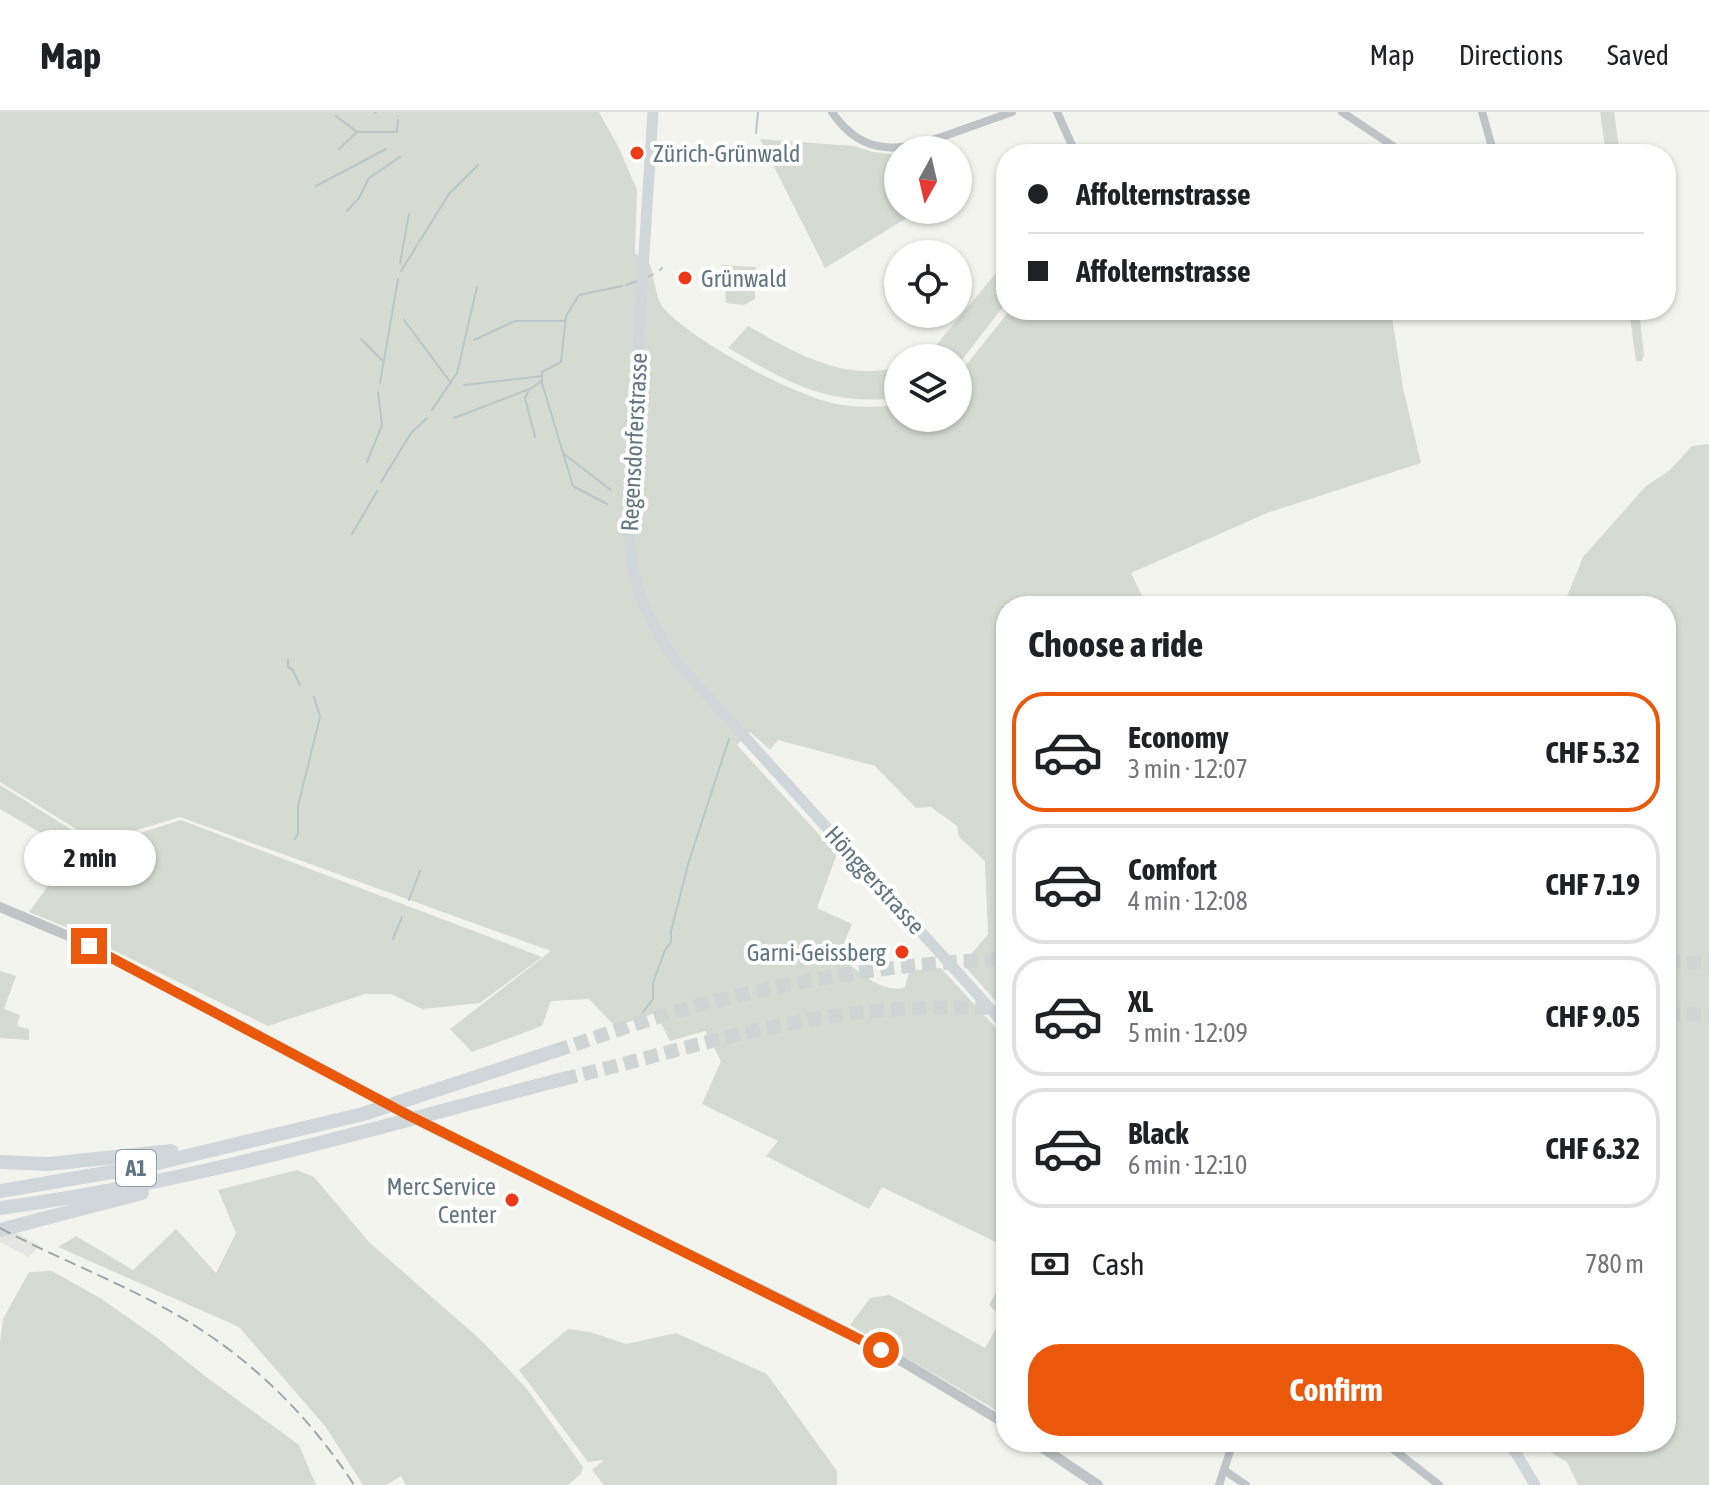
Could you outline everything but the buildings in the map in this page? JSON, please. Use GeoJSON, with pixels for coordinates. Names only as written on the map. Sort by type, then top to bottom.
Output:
{"type":"FeatureCollection","features":[{"type":"Feature","properties":{"kind":"highway","name":"A1"},"geometry":{"type":"LineString","coordinates":[[0,1191],[141,1167],[363,1114],[555,1051]]}},
{"type":"Feature","properties":{"kind":"highway","name":"A1"},"geometry":{"type":"LineString","coordinates":[[3,1208],[187,1175],[563,1079]]}},
{"type":"Feature","properties":{"kind":"highway"},"geometry":{"type":"LineString","coordinates":[[0,1162],[72,1162],[155,1154],[241,1138],[271,1136]]}},
{"type":"Feature","properties":{"kind":"highway"},"geometry":{"type":"LineString","coordinates":[[0,1230],[142,1193],[187,1175]]}},
{"type":"Feature","properties":{"kind":"main road","name":"Regensdorferstrasse"},"geometry":{"type":"LineString","coordinates":[[653,112],[629,489],[632,574],[639,598],[656,633],[677,662],[742,735]]}},
{"type":"Feature","properties":{"kind":"main road","name":"Hönggerstrasse"},"geometry":{"type":"LineString","coordinates":[[742,735],[996,1015]]}},
{"type":"Feature","properties":{"kind":"main road"},"geometry":{"type":"LineString","coordinates":[[1515,1452],[1535,1485]]}},
{"type":"Feature","properties":{"kind":"street"},"geometry":{"type":"LineString","coordinates":[[832,112],[846,131],[872,145],[893,148],[919,144],[1012,112]]}},
{"type":"Feature","properties":{"kind":"street"},"geometry":{"type":"LineString","coordinates":[[1057,112],[1071,144]]}},
{"type":"Feature","properties":{"kind":"street"},"geometry":{"type":"LineString","coordinates":[[1342,112],[1392,144]]}},
{"type":"Feature","properties":{"kind":"street"},"geometry":{"type":"LineString","coordinates":[[1482,112],[1493,144]]}},
{"type":"Feature","properties":{"kind":"street"},"geometry":{"type":"LineString","coordinates":[[0,907],[78,940],[435,1129],[815,1316],[903,1362],[996,1418]]}},
{"type":"Feature","properties":{"kind":"street"},"geometry":{"type":"LineString","coordinates":[[1049,1452],[1098,1485]]}},
{"type":"Feature","properties":{"kind":"street"},"geometry":{"type":"LineString","coordinates":[[1219,1485],[1230,1452]]}},
{"type":"Feature","properties":{"kind":"street"},"geometry":{"type":"LineString","coordinates":[[1397,1452],[1439,1485]]}},
{"type":"Feature","properties":{"kind":"street"},"geometry":{"type":"LineString","coordinates":[[1224,1470],[1246,1485]]}},
{"type":"Feature","properties":{"kind":"shaded area"},"geometry":{"type":"Polygon","coordinates":[[[0,112],[599,112],[637,190],[635,253],[650,264],[657,295],[665,310],[722,352],[796,390],[837,404],[884,406],[884,432],[972,432],[972,358],[1002,320],[1393,320],[1403,388],[1421,463],[1267,513],[1131,573],[1142,596],[996,596],[996,1002],[963,964],[988,934],[985,861],[959,837],[957,826],[931,807],[916,808],[875,766],[778,740],[770,750],[750,732],[737,745],[837,854],[817,908],[852,924],[839,956],[870,979],[887,987],[905,987],[908,975],[916,970],[941,968],[996,1028],[996,1242],[882,1187],[869,1209],[766,1156],[778,1141],[702,1104],[721,1061],[705,1031],[670,1041],[656,1013],[615,1026],[589,999],[551,1001],[542,1026],[472,1052],[450,1029],[551,951],[180,817],[97,842],[0,782],[0,112]]]}},
{"type":"Feature","properties":{"kind":"shaded area"},"geometry":{"type":"Polygon","coordinates":[[[1600,112],[1614,112],[1619,144],[1605,144],[1600,112]]]}},
{"type":"Feature","properties":{"kind":"shaded area"},"geometry":{"type":"Polygon","coordinates":[[[760,139],[854,146],[884,153],[884,224],[897,224],[825,268],[760,139]]]}},
{"type":"Feature","properties":{"kind":"shaded area"},"geometry":{"type":"Polygon","coordinates":[[[722,265],[756,267],[755,299],[744,305],[726,303],[725,290],[720,289],[722,265]]]}},
{"type":"Feature","properties":{"kind":"shaded area"},"geometry":{"type":"Polygon","coordinates":[[[996,273],[996,316],[972,347],[972,344],[937,344],[950,328],[972,328],[972,302],[996,273]]]}},
{"type":"Feature","properties":{"kind":"shaded area"},"geometry":{"type":"Polygon","coordinates":[[[1630,320],[1640,320],[1644,355],[1642,361],[1636,361],[1630,320]]]}},
{"type":"Feature","properties":{"kind":"shaded area"},"geometry":{"type":"Polygon","coordinates":[[[748,326],[820,362],[858,371],[884,370],[884,399],[850,398],[808,389],[728,348],[748,326]]]}},
{"type":"Feature","properties":{"kind":"shaded area"},"geometry":{"type":"Polygon","coordinates":[[[1709,444],[1709,1485],[1578,1485],[1567,1462],[1550,1452],[1676,1452],[1676,596],[1567,596],[1583,557],[1646,486],[1669,471],[1692,446],[1709,444]]]}},
{"type":"Feature","properties":{"kind":"shaded area"},"geometry":{"type":"Polygon","coordinates":[[[0,785],[98,846],[181,820],[542,957],[480,1003],[422,1009],[391,994],[365,994],[268,1026],[29,912],[73,852],[0,809],[0,785]]]}},
{"type":"Feature","properties":{"kind":"shaded area"},"geometry":{"type":"Polygon","coordinates":[[[0,971],[16,976],[4,1009],[20,1015],[17,1026],[29,1029],[29,1040],[0,1038],[0,971]]]}},
{"type":"Feature","properties":{"kind":"shaded area"},"geometry":{"type":"Polygon","coordinates":[[[297,1170],[314,1177],[369,1242],[482,1341],[527,1389],[583,1467],[581,1474],[568,1485],[406,1485],[401,1476],[386,1485],[363,1485],[325,1426],[239,1327],[58,1247],[76,1236],[133,1270],[176,1229],[216,1273],[236,1233],[218,1190],[297,1170]]]}},
{"type":"Feature","properties":{"kind":"shaded area"},"geometry":{"type":"Polygon","coordinates":[[[0,1224],[40,1246],[28,1257],[0,1242],[0,1224]]]}},
{"type":"Feature","properties":{"kind":"shaded area"},"geometry":{"type":"Polygon","coordinates":[[[52,1271],[100,1298],[156,1337],[299,1445],[316,1485],[0,1485],[0,1343],[3,1319],[29,1272],[52,1271]]]}},
{"type":"Feature","properties":{"kind":"shaded area"},"geometry":{"type":"Polygon","coordinates":[[[996,1292],[996,1312],[989,1305],[996,1292]]]}},
{"type":"Feature","properties":{"kind":"shaded area"},"geometry":{"type":"Polygon","coordinates":[[[890,1295],[985,1348],[996,1329],[996,1410],[850,1325],[870,1298],[890,1295]]]}},
{"type":"Feature","properties":{"kind":"shaded area"},"geometry":{"type":"Polygon","coordinates":[[[568,1329],[590,1332],[626,1344],[676,1333],[767,1374],[837,1471],[837,1485],[604,1485],[592,1470],[604,1460],[588,1462],[519,1370],[568,1329]]]}},
{"type":"Feature","properties":{"kind":"waterway"},"geometry":{"type":"LineString","coordinates":[[756,133],[758,112]]}},
{"type":"Feature","properties":{"kind":"waterway"},"geometry":{"type":"LineString","coordinates":[[336,116],[357,132]]}},
{"type":"Feature","properties":{"kind":"waterway"},"geometry":{"type":"LineString","coordinates":[[339,149],[357,132],[397,132],[398,120]]}},
{"type":"Feature","properties":{"kind":"waterway"},"geometry":{"type":"LineString","coordinates":[[316,186],[386,149]]}},
{"type":"Feature","properties":{"kind":"waterway"},"geometry":{"type":"LineString","coordinates":[[347,211],[359,198],[369,178],[400,157]]}},
{"type":"Feature","properties":{"kind":"waterway"},"geometry":{"type":"LineString","coordinates":[[401,271],[449,194],[478,165]]}},
{"type":"Feature","properties":{"kind":"waterway"},"geometry":{"type":"LineString","coordinates":[[400,263],[409,214]]}},
{"type":"Feature","properties":{"kind":"waterway"},"geometry":{"type":"LineString","coordinates":[[648,277],[653,274]]}},
{"type":"Feature","properties":{"kind":"waterway"},"geometry":{"type":"LineString","coordinates":[[380,383],[398,279]]}},
{"type":"Feature","properties":{"kind":"waterway"},"geometry":{"type":"LineString","coordinates":[[626,285],[637,281]]}},
{"type":"Feature","properties":{"kind":"waterway"},"geometry":{"type":"LineString","coordinates":[[607,504],[573,486],[542,383],[542,372],[561,362],[566,316],[579,295],[622,286]]}},
{"type":"Feature","properties":{"kind":"waterway"},"geometry":{"type":"LineString","coordinates":[[432,410],[457,373],[477,287]]}},
{"type":"Feature","properties":{"kind":"waterway"},"geometry":{"type":"LineString","coordinates":[[404,320],[451,383]]}},
{"type":"Feature","properties":{"kind":"waterway"},"geometry":{"type":"LineString","coordinates":[[474,340],[515,321],[564,321]]}},
{"type":"Feature","properties":{"kind":"waterway"},"geometry":{"type":"LineString","coordinates":[[361,339],[383,361]]}},
{"type":"Feature","properties":{"kind":"waterway"},"geometry":{"type":"LineString","coordinates":[[464,385],[542,376]]}},
{"type":"Feature","properties":{"kind":"waterway"},"geometry":{"type":"LineString","coordinates":[[454,418],[532,388],[541,381]]}},
{"type":"Feature","properties":{"kind":"waterway"},"geometry":{"type":"LineString","coordinates":[[367,462],[382,425],[378,392]]}},
{"type":"Feature","properties":{"kind":"waterway"},"geometry":{"type":"LineString","coordinates":[[528,392],[525,398],[535,437]]}},
{"type":"Feature","properties":{"kind":"waterway"},"geometry":{"type":"LineString","coordinates":[[381,482],[411,433],[427,418]]}},
{"type":"Feature","properties":{"kind":"waterway"},"geometry":{"type":"LineString","coordinates":[[564,454],[611,490]]}},
{"type":"Feature","properties":{"kind":"waterway"},"geometry":{"type":"LineString","coordinates":[[352,534],[377,491]]}},
{"type":"Feature","properties":{"kind":"waterway"},"geometry":{"type":"LineString","coordinates":[[288,660],[288,667],[300,685]]}},
{"type":"Feature","properties":{"kind":"waterway"},"geometry":{"type":"LineString","coordinates":[[295,839],[298,834],[298,806],[320,717],[314,697]]}},
{"type":"Feature","properties":{"kind":"waterway"},"geometry":{"type":"LineString","coordinates":[[643,1012],[653,999],[653,983],[671,942],[689,861],[729,739]]}},
{"type":"Feature","properties":{"kind":"waterway"},"geometry":{"type":"LineString","coordinates":[[409,900],[420,871]]}},
{"type":"Feature","properties":{"kind":"waterway"},"geometry":{"type":"LineString","coordinates":[[393,939],[402,917]]}},
{"type":"Feature","properties":{"kind":"tunnel"},"geometry":{"type":"LineString","coordinates":[[555,1051],[672,1013],[785,985],[895,968],[996,960]]}},
{"type":"Feature","properties":{"kind":"tunnel"},"geometry":{"type":"LineString","coordinates":[[1676,962],[1709,963]]}},
{"type":"Feature","properties":{"kind":"tunnel"},"geometry":{"type":"LineString","coordinates":[[563,1079],[812,1019],[907,1009],[996,1008]]}},
{"type":"Feature","properties":{"kind":"tunnel"},"geometry":{"type":"LineString","coordinates":[[1676,1014],[1709,1015]]}},
{"type":"Feature","properties":{"kind":"railway"},"geometry":{"type":"LineString","coordinates":[[0,1228],[139,1295],[216,1340],[243,1360],[292,1406],[354,1485]]}},
{"type":"Feature","properties":{"kind":"place","name":"Zürich-Grünwald"},"geometry":{"type":"Point","coordinates":[637,153]}},
{"type":"Feature","properties":{"kind":"place","name":"Grünwald"},"geometry":{"type":"Point","coordinates":[685,278]}},
{"type":"Feature","properties":{"kind":"place","name":"Garni-Geissberg"},"geometry":{"type":"Point","coordinates":[902,952]}},
{"type":"Feature","properties":{"kind":"place","name":"Merc Service Center"},"geometry":{"type":"Point","coordinates":[512,1200]}},
{"type":"Feature","properties":{"kind":"route"},"geometry":{"type":"LineString","coordinates":[[89,946],[493,1159],[881,1350]]}}]}
